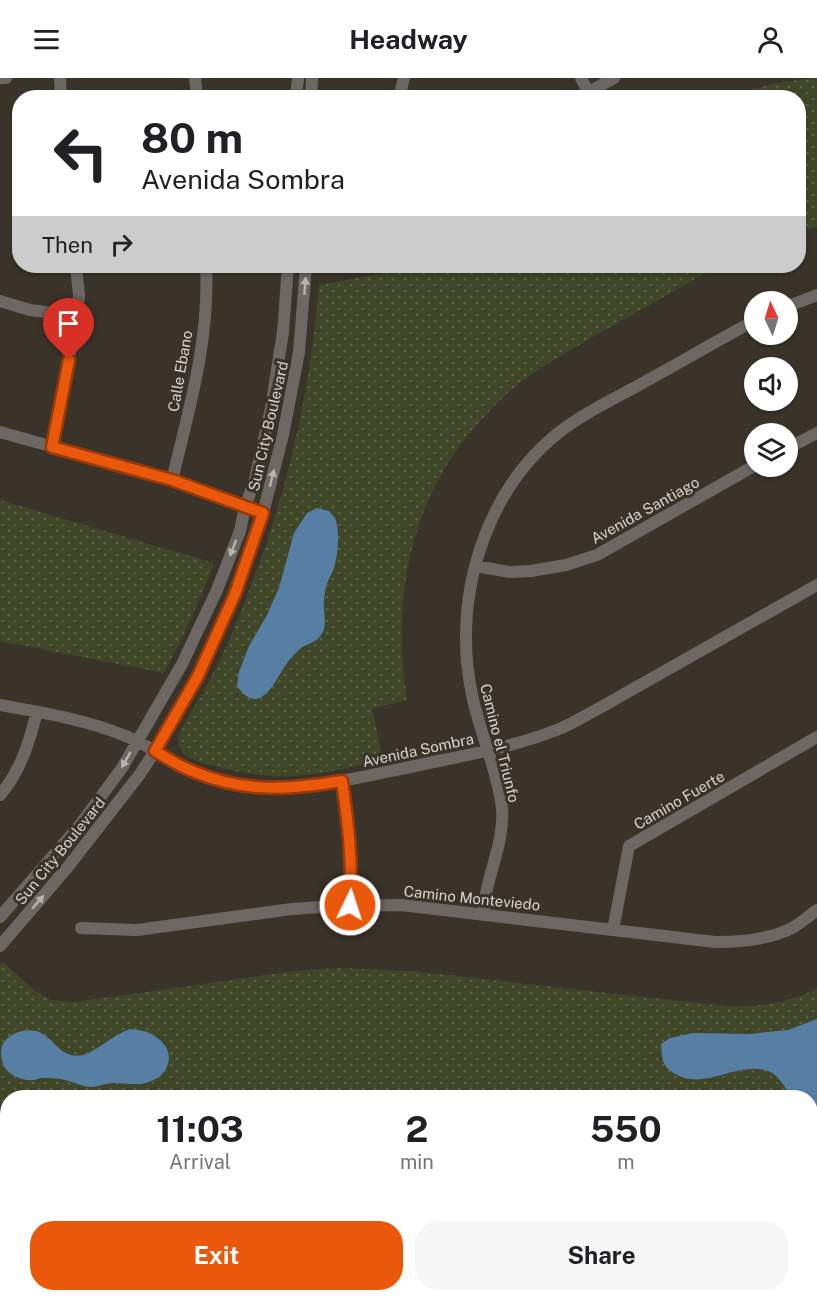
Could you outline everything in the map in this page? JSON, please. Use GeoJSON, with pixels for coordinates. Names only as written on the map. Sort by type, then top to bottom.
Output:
{"type":"FeatureCollection","features":[{"type":"Feature","properties":{"kind":"street"},"geometry":{"type":"LineString","coordinates":[[0,78],[6,78]]}},
{"type":"Feature","properties":{"kind":"street"},"geometry":{"type":"LineString","coordinates":[[592,90],[614,78]]}},
{"type":"Feature","properties":{"kind":"street"},"geometry":{"type":"LineString","coordinates":[[52,447],[77,316],[79,295],[77,273]]}},
{"type":"Feature","properties":{"kind":"street","name":"Calle Ebano"},"geometry":{"type":"LineString","coordinates":[[172,480],[200,354],[206,309],[206,273]]}},
{"type":"Feature","properties":{"kind":"street","name":"Sun City Boulevard"},"geometry":{"type":"LineString","coordinates":[[0,917],[79,826],[122,768],[182,664],[217,590],[240,531],[245,507],[255,479],[271,408],[284,332],[288,273]]}},
{"type":"Feature","properties":{"kind":"street","name":"Sun City Boulevard"},"geometry":{"type":"LineString","coordinates":[[0,946],[4,932],[68,868],[140,774],[198,676],[235,594],[263,513],[283,435],[299,352],[305,273]]}},
{"type":"Feature","properties":{"kind":"street"},"geometry":{"type":"LineString","coordinates":[[798,303],[817,296]]}},
{"type":"Feature","properties":{"kind":"street"},"geometry":{"type":"LineString","coordinates":[[0,301],[30,310],[77,316]]}},
{"type":"Feature","properties":{"kind":"street","name":"Camino el Triunfo"},"geometry":{"type":"LineString","coordinates":[[484,915],[484,900],[502,824],[499,789],[470,685],[467,620],[470,587],[486,531],[507,490],[529,462],[557,434],[589,413],[744,327]]}},
{"type":"Feature","properties":{"kind":"street"},"geometry":{"type":"LineString","coordinates":[[0,432],[172,480],[263,513]]}},
{"type":"Feature","properties":{"kind":"street"},"geometry":{"type":"LineString","coordinates":[[798,443],[817,433]]}},
{"type":"Feature","properties":{"kind":"street","name":"Avenida Santiago"},"geometry":{"type":"LineString","coordinates":[[475,566],[510,572],[531,571],[566,565],[597,555],[744,472]]}},
{"type":"Feature","properties":{"kind":"street","name":"Avenida Sombra"},"geometry":{"type":"LineString","coordinates":[[0,705],[96,725],[137,741],[189,770],[215,780],[245,787],[310,786],[510,746],[560,729],[817,585]]}},
{"type":"Feature","properties":{"kind":"street"},"geometry":{"type":"LineString","coordinates":[[0,795],[16,775],[28,746],[37,712]]}},
{"type":"Feature","properties":{"kind":"street","name":"Camino Fuerte"},"geometry":{"type":"LineString","coordinates":[[614,930],[629,846],[817,737]]}},
{"type":"Feature","properties":{"kind":"street"},"geometry":{"type":"LineString","coordinates":[[342,781],[349,830],[352,879],[350,905]]}},
{"type":"Feature","properties":{"kind":"street","name":"Camino Monteviedo"},"geometry":{"type":"LineString","coordinates":[[81,928],[137,930],[292,909],[350,905],[401,905],[715,942],[741,942],[793,927],[817,910]]}},
{"type":"Feature","properties":{"kind":"green space"},"geometry":{"type":"Polygon","coordinates":[[[817,78],[817,227],[806,230],[806,90],[750,90],[817,78]]]}},
{"type":"Feature","properties":{"kind":"green space"},"geometry":{"type":"Polygon","coordinates":[[[379,273],[706,273],[529,376],[495,405],[459,447],[439,479],[423,513],[412,548],[405,585],[402,622],[407,700],[372,708],[383,760],[340,770],[296,776],[263,775],[204,763],[188,757],[181,749],[178,738],[227,645],[266,544],[291,460],[300,417],[319,285],[379,273]]]}},
{"type":"Feature","properties":{"kind":"green space"},"geometry":{"type":"Polygon","coordinates":[[[0,500],[214,563],[191,619],[164,673],[0,641],[0,500]]]}},
{"type":"Feature","properties":{"kind":"green space"},"geometry":{"type":"Polygon","coordinates":[[[3,962],[35,991],[51,1000],[75,1002],[294,971],[338,968],[413,971],[725,1006],[749,1006],[784,1001],[817,988],[817,1090],[0,1090],[0,966],[3,962]]]}},
{"type":"Feature","properties":{"kind":"water"},"geometry":{"type":"Polygon","coordinates":[[[317,508],[329,511],[335,518],[338,535],[334,566],[325,590],[323,632],[319,638],[301,648],[291,658],[275,683],[262,697],[254,699],[246,696],[237,686],[239,672],[249,646],[279,588],[294,533],[307,513],[317,508]]]}},
{"type":"Feature","properties":{"kind":"water"},"geometry":{"type":"Polygon","coordinates":[[[817,1019],[817,1090],[787,1090],[772,1073],[756,1069],[711,1078],[688,1079],[672,1072],[663,1059],[661,1044],[670,1038],[693,1033],[748,1034],[788,1030],[817,1019]]]}},
{"type":"Feature","properties":{"kind":"water"},"geometry":{"type":"Polygon","coordinates":[[[130,1029],[150,1033],[167,1048],[169,1061],[167,1068],[149,1082],[110,1083],[91,1087],[56,1078],[25,1080],[10,1073],[2,1060],[2,1046],[8,1038],[18,1032],[30,1030],[41,1033],[64,1052],[75,1056],[89,1053],[130,1029]]]}},
{"type":"Feature","properties":{"kind":"route"},"geometry":{"type":"LineString","coordinates":[[69,360],[52,447],[172,480],[263,513],[235,594],[198,676],[155,751],[189,770],[215,780],[245,787],[310,786],[342,781],[349,830],[352,879],[350,905]]}}]}
